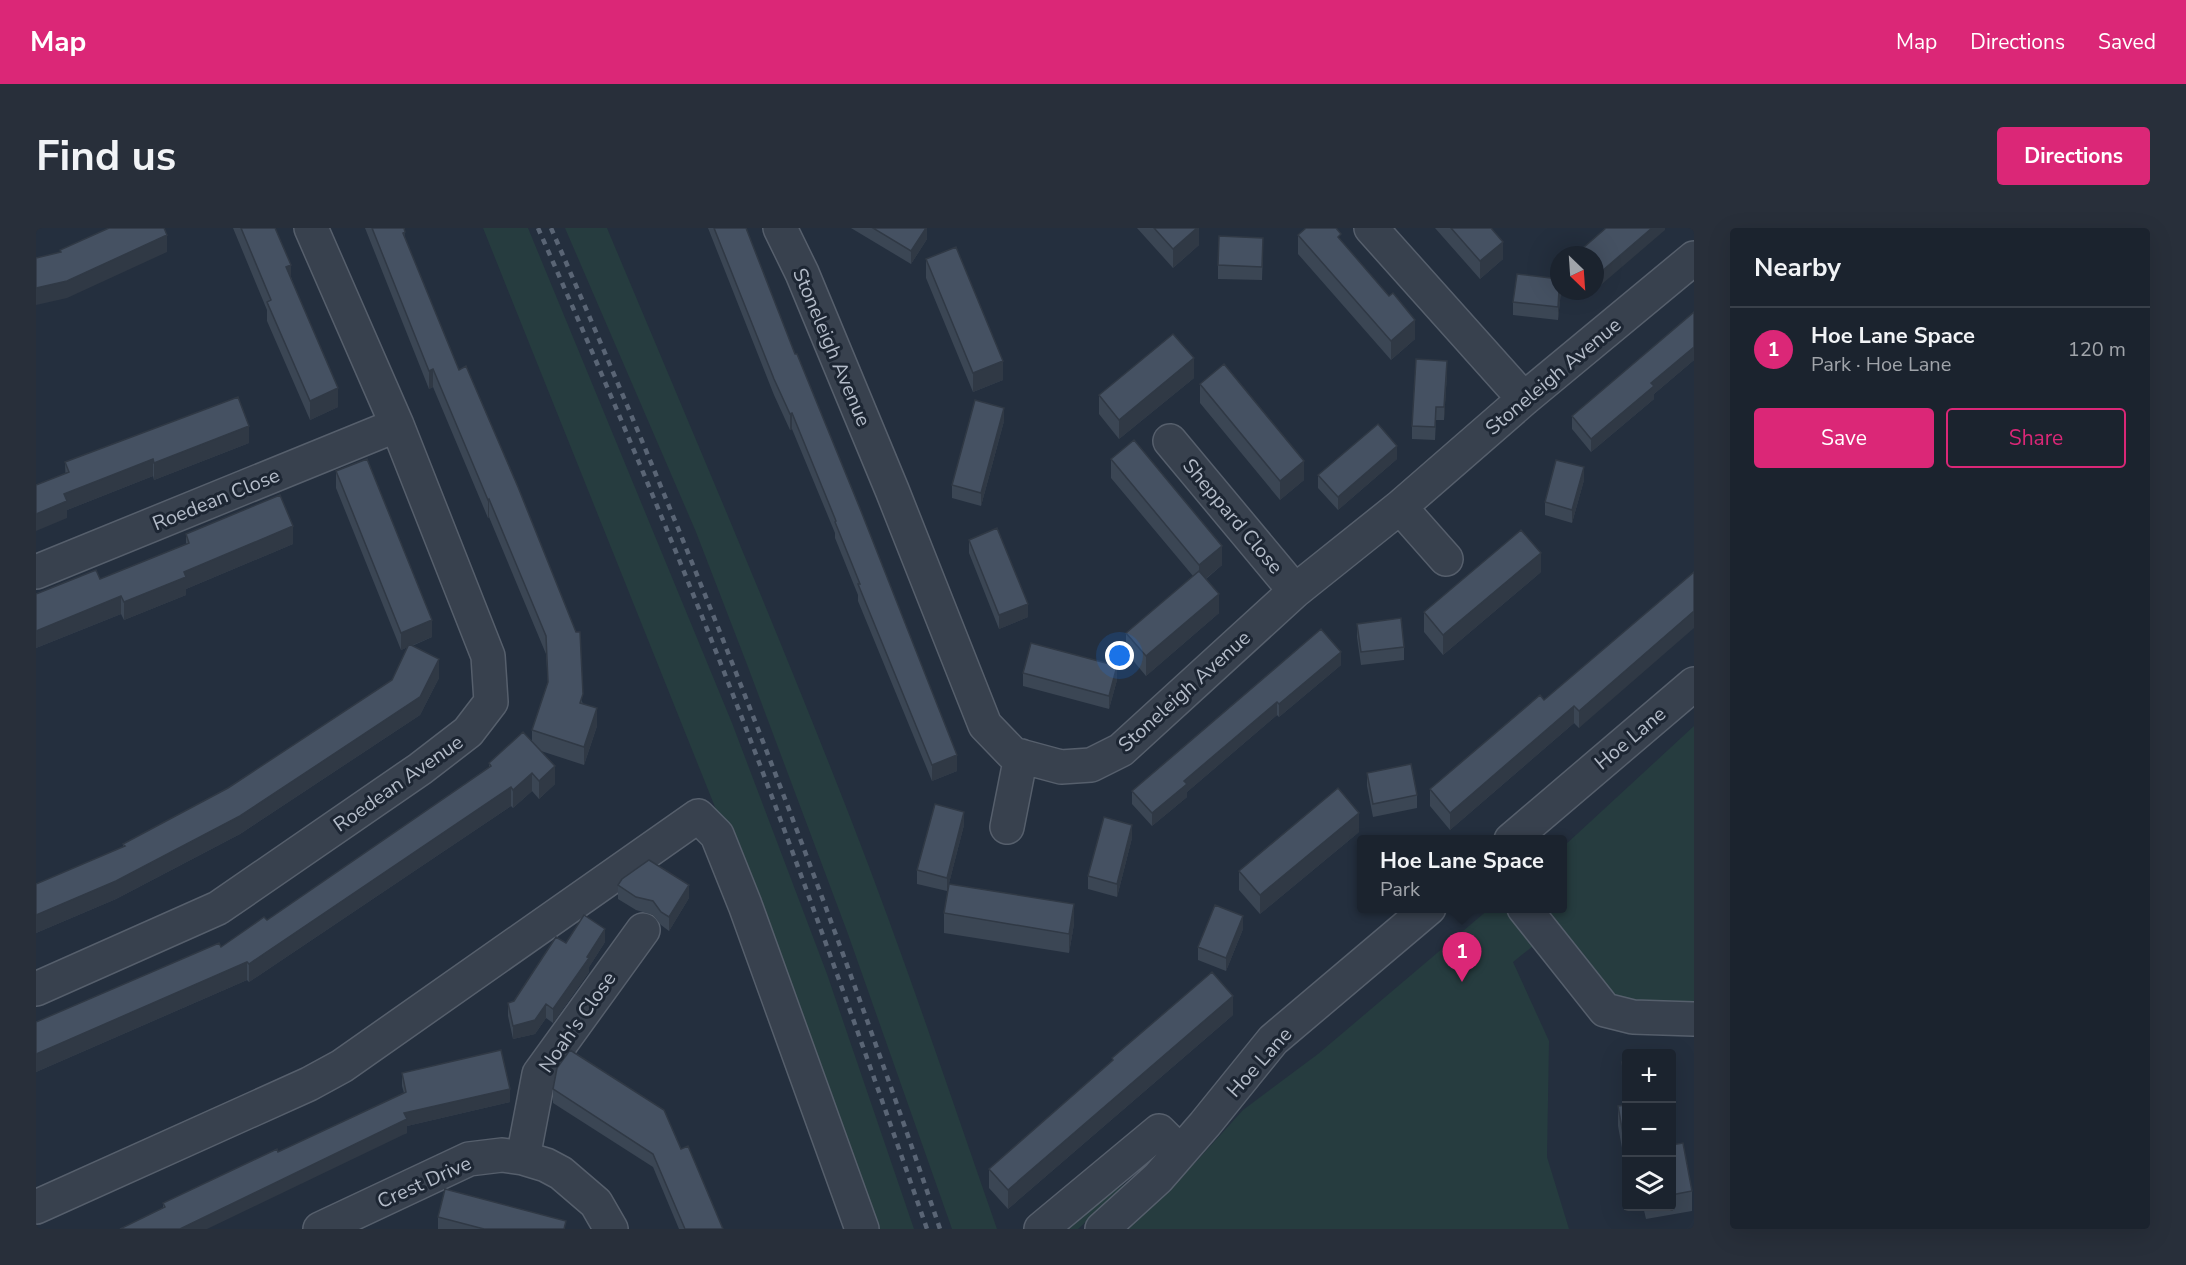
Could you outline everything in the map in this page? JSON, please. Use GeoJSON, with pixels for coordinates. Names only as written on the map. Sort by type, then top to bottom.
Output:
{"type":"FeatureCollection","features":[{"type":"Feature","properties":{"kind":"street","name":"Roedean Avenue"},"geometry":{"type":"LineString","coordinates":[[36,989],[218,908],[420,769],[468,732],[491,702],[488,656],[397,425],[311,228]]}},
{"type":"Feature","properties":{"kind":"street","name":"Stoneleigh Avenue"},"geometry":{"type":"LineString","coordinates":[[780,228],[802,273],[892,490],[985,725],[1013,754],[1061,767],[1091,765],[1121,750],[1295,591],[1400,507],[1524,399],[1694,258]]}},
{"type":"Feature","properties":{"kind":"street"},"geometry":{"type":"LineString","coordinates":[[1371,228],[1524,399]]}},
{"type":"Feature","properties":{"kind":"street","name":"Roedean Close"},"geometry":{"type":"LineString","coordinates":[[36,572],[397,425]]}},
{"type":"Feature","properties":{"kind":"street","name":"Sheppard Close"},"geometry":{"type":"LineString","coordinates":[[1170,441],[1295,591]]}},
{"type":"Feature","properties":{"kind":"street"},"geometry":{"type":"LineString","coordinates":[[1400,507],[1446,559]]}},
{"type":"Feature","properties":{"kind":"street","name":"Hoe Lane"},"geometry":{"type":"LineString","coordinates":[[1517,835],[1694,684]]}},
{"type":"Feature","properties":{"kind":"street"},"geometry":{"type":"LineString","coordinates":[[1007,827],[1021,756]]}},
{"type":"Feature","properties":{"kind":"street"},"geometry":{"type":"LineString","coordinates":[[36,1207],[309,1084],[342,1066],[698,816],[717,836],[745,905],[860,1228]]}},
{"type":"Feature","properties":{"kind":"street","name":"Hoe Lane"},"geometry":{"type":"LineString","coordinates":[[1102,1229],[1158,1178],[1273,1040],[1424,913]]}},
{"type":"Feature","properties":{"kind":"street"},"geometry":{"type":"LineString","coordinates":[[1527,913],[1605,1010],[1633,1017],[1694,1018]]}},
{"type":"Feature","properties":{"kind":"street","name":"Noah's Close"},"geometry":{"type":"LineString","coordinates":[[523,1158],[539,1074],[643,930]]}},
{"type":"Feature","properties":{"kind":"street"},"geometry":{"type":"LineString","coordinates":[[1041,1229],[1159,1131],[1180,1152]]}},
{"type":"Feature","properties":{"kind":"street","name":"Crest Drive"},"geometry":{"type":"LineString","coordinates":[[320,1229],[469,1159],[488,1156],[523,1158],[546,1165],[574,1182],[596,1203],[611,1229]]}},
{"type":"Feature","properties":{"kind":"green space"},"geometry":{"type":"Polygon","coordinates":[[[483,228],[528,228],[732,723],[827,974],[914,1229],[868,1229],[791,1008],[717,812],[483,228]]]}},
{"type":"Feature","properties":{"kind":"green space"},"geometry":{"type":"Polygon","coordinates":[[[565,228],[607,228],[761,595],[870,868],[997,1229],[952,1229],[848,934],[696,532],[565,228]]]}},
{"type":"Feature","properties":{"kind":"green space"},"geometry":{"type":"Polygon","coordinates":[[[1694,726],[1694,1007],[1612,1003],[1533,946],[1513,962],[1549,1041],[1547,1157],[1569,1229],[1124,1229],[1194,1164],[1243,1110],[1318,1054],[1484,913],[1567,913],[1567,843],[1694,726]]]}},
{"type":"Feature","properties":{"kind":"green space"},"geometry":{"type":"Polygon","coordinates":[[[1132,1179],[1078,1229],[1059,1229],[1132,1179]]]}},
{"type":"Feature","properties":{"kind":"building"},"geometry":{"type":"Polygon","coordinates":[[[109,228],[164,228],[167,235],[67,281],[36,288],[36,258],[61,252],[60,250],[109,228]]]}},
{"type":"Feature","properties":{"kind":"building"},"geometry":{"type":"Polygon","coordinates":[[[241,228],[275,228],[291,265],[286,267],[338,388],[310,401],[267,302],[271,300],[241,228]]]}},
{"type":"Feature","properties":{"kind":"building"},"geometry":{"type":"Polygon","coordinates":[[[372,228],[404,228],[403,233],[459,370],[466,366],[518,487],[576,632],[580,632],[583,694],[580,703],[597,708],[584,747],[532,730],[548,682],[546,636],[433,369],[429,371],[372,228]]]}},
{"type":"Feature","properties":{"kind":"building"},"geometry":{"type":"Polygon","coordinates":[[[714,228],[746,228],[957,755],[932,765],[858,584],[860,584],[836,521],[792,413],[790,414],[774,379],[714,228]]]}},
{"type":"Feature","properties":{"kind":"building"},"geometry":{"type":"Polygon","coordinates":[[[873,228],[926,228],[911,251],[873,228]]]}},
{"type":"Feature","properties":{"kind":"building"},"geometry":{"type":"Polygon","coordinates":[[[1154,228],[1197,228],[1173,249],[1154,228]]]}},
{"type":"Feature","properties":{"kind":"building"},"geometry":{"type":"Polygon","coordinates":[[[1306,228],[1336,228],[1341,234],[1338,237],[1389,296],[1393,293],[1415,320],[1391,341],[1298,235],[1306,228]]]}},
{"type":"Feature","properties":{"kind":"building"},"geometry":{"type":"Polygon","coordinates":[[[1451,228],[1491,228],[1503,242],[1480,261],[1451,228]]]}},
{"type":"Feature","properties":{"kind":"building"},"geometry":{"type":"Polygon","coordinates":[[[1606,228],[1652,228],[1604,269],[1604,246],[1585,246],[1606,228]]]}},
{"type":"Feature","properties":{"kind":"building"},"geometry":{"type":"Polygon","coordinates":[[[1219,236],[1263,238],[1262,267],[1218,265],[1219,236]]]}},
{"type":"Feature","properties":{"kind":"building"},"geometry":{"type":"Polygon","coordinates":[[[956,247],[1003,361],[973,373],[926,259],[956,247]]]}},
{"type":"Feature","properties":{"kind":"building"},"geometry":{"type":"Polygon","coordinates":[[[1517,274],[1550,278],[1550,300],[1558,300],[1558,307],[1513,302],[1517,274]]]}},
{"type":"Feature","properties":{"kind":"building"},"geometry":{"type":"Polygon","coordinates":[[[1694,312],[1694,347],[1651,383],[1654,386],[1591,439],[1572,416],[1694,312]]]}},
{"type":"Feature","properties":{"kind":"building"},"geometry":{"type":"Polygon","coordinates":[[[1173,334],[1194,358],[1119,420],[1099,395],[1173,334]]]}},
{"type":"Feature","properties":{"kind":"building"},"geometry":{"type":"Polygon","coordinates":[[[1416,359],[1447,361],[1444,407],[1436,407],[1435,427],[1412,426],[1416,359]]]}},
{"type":"Feature","properties":{"kind":"building"},"geometry":{"type":"Polygon","coordinates":[[[1224,364],[1304,461],[1280,481],[1200,384],[1224,364]]]}},
{"type":"Feature","properties":{"kind":"building"},"geometry":{"type":"Polygon","coordinates":[[[238,397],[249,426],[154,463],[153,459],[64,494],[67,501],[36,514],[36,485],[69,472],[65,462],[238,397]]]}},
{"type":"Feature","properties":{"kind":"building"},"geometry":{"type":"Polygon","coordinates":[[[975,400],[1004,408],[981,493],[952,485],[975,400]]]}},
{"type":"Feature","properties":{"kind":"building"},"geometry":{"type":"Polygon","coordinates":[[[1378,424],[1397,446],[1338,497],[1318,475],[1378,424]]]}},
{"type":"Feature","properties":{"kind":"building"},"geometry":{"type":"Polygon","coordinates":[[[1134,440],[1222,546],[1199,565],[1111,459],[1134,440]]]}},
{"type":"Feature","properties":{"kind":"building"},"geometry":{"type":"Polygon","coordinates":[[[367,459],[432,620],[401,633],[336,471],[367,459]]]}},
{"type":"Feature","properties":{"kind":"building"},"geometry":{"type":"Polygon","coordinates":[[[1556,460],[1584,467],[1572,510],[1545,502],[1556,460]]]}},
{"type":"Feature","properties":{"kind":"building"},"geometry":{"type":"Polygon","coordinates":[[[280,495],[293,526],[184,572],[186,577],[124,602],[121,596],[36,631],[36,594],[96,570],[100,579],[189,543],[186,534],[280,495]]]}},
{"type":"Feature","properties":{"kind":"building"},"geometry":{"type":"Polygon","coordinates":[[[997,528],[1028,604],[999,615],[969,540],[997,528]]]}},
{"type":"Feature","properties":{"kind":"building"},"geometry":{"type":"Polygon","coordinates":[[[1521,530],[1541,553],[1443,635],[1424,612],[1521,530]]]}},
{"type":"Feature","properties":{"kind":"building"},"geometry":{"type":"Polygon","coordinates":[[[1199,571],[1219,594],[1146,656],[1126,633],[1199,571]]]}},
{"type":"Feature","properties":{"kind":"building"},"geometry":{"type":"Polygon","coordinates":[[[1694,572],[1694,611],[1579,711],[1574,706],[1450,813],[1430,789],[1540,695],[1544,700],[1694,572]]]}},
{"type":"Feature","properties":{"kind":"building"},"geometry":{"type":"Polygon","coordinates":[[[1401,618],[1404,647],[1361,652],[1357,624],[1401,618]]]}},
{"type":"Feature","properties":{"kind":"building"},"geometry":{"type":"Polygon","coordinates":[[[1321,629],[1341,652],[1279,704],[1277,702],[1184,781],[1187,784],[1152,813],[1132,791],[1321,629]]]}},
{"type":"Feature","properties":{"kind":"building"},"geometry":{"type":"Polygon","coordinates":[[[1031,643],[1117,666],[1109,696],[1023,673],[1031,643]]]}},
{"type":"Feature","properties":{"kind":"building"},"geometry":{"type":"Polygon","coordinates":[[[409,644],[439,659],[420,697],[240,816],[116,881],[36,915],[36,884],[125,846],[123,844],[228,788],[392,680],[409,644]]]}},
{"type":"Feature","properties":{"kind":"building"},"geometry":{"type":"Polygon","coordinates":[[[523,732],[555,766],[539,781],[532,773],[513,790],[511,787],[249,964],[247,962],[36,1054],[36,1022],[219,943],[221,947],[264,917],[267,920],[491,766],[489,763],[523,732]]]}},
{"type":"Feature","properties":{"kind":"building"},"geometry":{"type":"Polygon","coordinates":[[[1411,764],[1417,795],[1373,804],[1367,773],[1411,764]]]}},
{"type":"Feature","properties":{"kind":"building"},"geometry":{"type":"Polygon","coordinates":[[[1338,788],[1359,813],[1260,895],[1239,871],[1338,788]]]}},
{"type":"Feature","properties":{"kind":"building"},"geometry":{"type":"Polygon","coordinates":[[[935,804],[964,812],[947,878],[917,870],[935,804]]]}},
{"type":"Feature","properties":{"kind":"building"},"geometry":{"type":"Polygon","coordinates":[[[1104,817],[1132,825],[1117,884],[1088,876],[1104,817]]]}},
{"type":"Feature","properties":{"kind":"building"},"geometry":{"type":"Polygon","coordinates":[[[649,860],[689,885],[669,917],[661,912],[653,901],[636,897],[618,885],[622,879],[649,860]]]}},
{"type":"Feature","properties":{"kind":"building"},"geometry":{"type":"Polygon","coordinates":[[[949,884],[1074,904],[1069,934],[944,913],[949,884]]]}},
{"type":"Feature","properties":{"kind":"building"},"geometry":{"type":"Polygon","coordinates":[[[1215,905],[1243,916],[1226,958],[1198,947],[1215,905]]]}},
{"type":"Feature","properties":{"kind":"building"},"geometry":{"type":"Polygon","coordinates":[[[584,915],[605,929],[587,957],[589,958],[553,1009],[546,1004],[535,1020],[513,1026],[508,1003],[514,1001],[556,937],[566,943],[584,915]]]}},
{"type":"Feature","properties":{"kind":"building"},"geometry":{"type":"Polygon","coordinates":[[[1212,972],[1233,996],[1008,1190],[989,1169],[1212,972]]]}},
{"type":"Feature","properties":{"kind":"building"},"geometry":{"type":"Polygon","coordinates":[[[501,1050],[510,1089],[404,1113],[407,1119],[180,1229],[120,1229],[165,1207],[163,1203],[406,1092],[402,1073],[501,1050]]]}},
{"type":"Feature","properties":{"kind":"building"},"geometry":{"type":"Polygon","coordinates":[[[570,1050],[664,1110],[681,1149],[688,1146],[723,1229],[685,1229],[653,1154],[553,1089],[557,1068],[570,1050]]]}},
{"type":"Feature","properties":{"kind":"building"},"geometry":{"type":"Polygon","coordinates":[[[1618,1106],[1622,1106],[1622,1128],[1618,1106]]]}},
{"type":"Feature","properties":{"kind":"building"},"geometry":{"type":"Polygon","coordinates":[[[1683,1143],[1692,1191],[1676,1194],[1676,1144],[1683,1143]]]}},
{"type":"Feature","properties":{"kind":"building"},"geometry":{"type":"Polygon","coordinates":[[[445,1189],[566,1221],[564,1229],[484,1229],[438,1217],[445,1189]]]}},
{"type":"Feature","properties":{"kind":"railway"},"geometry":{"type":"LineString","coordinates":[[538,228],[651,491],[731,690],[865,1051],[927,1229]]}},
{"type":"Feature","properties":{"kind":"railway"},"geometry":{"type":"LineString","coordinates":[[551,228],[656,476],[756,725],[851,976],[940,1229]]}},
{"type":"Feature","properties":{"kind":"place","name":"Hoe Lane Space"},"geometry":{"type":"Point","coordinates":[1462,982]}}]}
